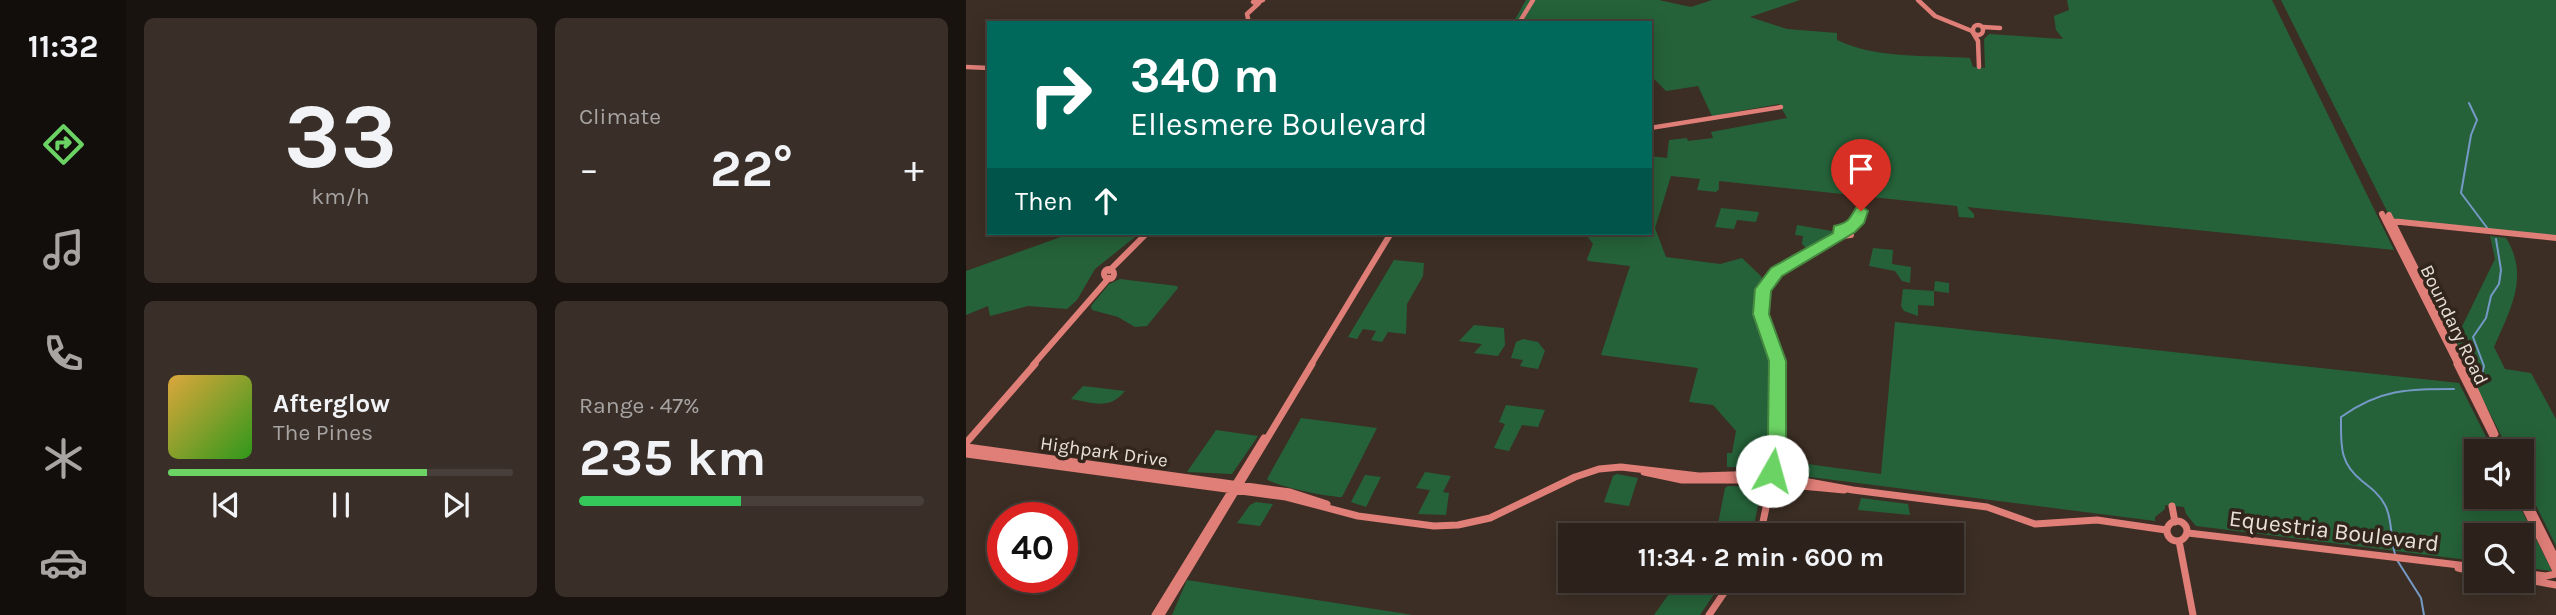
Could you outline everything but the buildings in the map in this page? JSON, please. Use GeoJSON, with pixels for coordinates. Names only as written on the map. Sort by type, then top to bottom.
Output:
{"type":"FeatureCollection","features":[{"type":"Feature","properties":{"kind":"street"},"geometry":{"type":"LineString","coordinates":[[1520,21],[1533,0]]}},
{"type":"Feature","properties":{"kind":"street"},"geometry":{"type":"LineString","coordinates":[[1920,0],[1935,16],[1973,29],[2000,29]]}},
{"type":"Feature","properties":{"kind":"street"},"geometry":{"type":"LineString","coordinates":[[1247,21],[1243,15],[1258,1]]}},
{"type":"Feature","properties":{"kind":"street"},"geometry":{"type":"LineString","coordinates":[[1973,29],[1978,41],[1979,67]]}},
{"type":"Feature","properties":{"kind":"street"},"geometry":{"type":"LineString","coordinates":[[1978,41],[1983,30]]}},
{"type":"Feature","properties":{"kind":"street"},"geometry":{"type":"LineString","coordinates":[[966,66],[987,67]]}},
{"type":"Feature","properties":{"kind":"street"},"geometry":{"type":"LineString","coordinates":[[1652,128],[1781,107]]}},
{"type":"Feature","properties":{"kind":"street"},"geometry":{"type":"LineString","coordinates":[[1763,523],[1767,503],[1778,481],[1774,459],[1778,416],[1775,390],[1777,355],[1761,314],[1763,289],[1776,272],[1841,235],[1840,229],[1849,228],[1859,220],[1862,196]]}},
{"type":"Feature","properties":{"kind":"street","name":"Boundary Road"},"geometry":{"type":"LineString","coordinates":[[2495,439],[2389,220],[2556,239]]}},
{"type":"Feature","properties":{"kind":"street"},"geometry":{"type":"LineString","coordinates":[[966,436],[1147,235]]}},
{"type":"Feature","properties":{"kind":"street"},"geometry":{"type":"LineString","coordinates":[[1155,615],[1390,235]]}},
{"type":"Feature","properties":{"kind":"street"},"geometry":{"type":"LineString","coordinates":[[966,447],[1109,275]]}},
{"type":"Feature","properties":{"kind":"street","name":"Highpark Drive"},"geometry":{"type":"LineString","coordinates":[[966,447],[1235,488]]}},
{"type":"Feature","properties":{"kind":"street"},"geometry":{"type":"LineString","coordinates":[[1767,503],[1763,486],[1765,473],[1774,459]]}},
{"type":"Feature","properties":{"kind":"street"},"geometry":{"type":"LineString","coordinates":[[1235,488],[1299,500],[1358,516],[1413,525],[1458,525],[1498,515],[1583,474],[1608,468],[1632,469],[1682,480],[1753,477],[1765,473]]}},
{"type":"Feature","properties":{"kind":"street"},"geometry":{"type":"LineString","coordinates":[[1765,473],[1778,481],[1987,507],[2035,524],[2097,520],[2166,530]]}},
{"type":"Feature","properties":{"kind":"street"},"geometry":{"type":"LineString","coordinates":[[1719,478],[1747,480],[1763,486],[1778,481]]}},
{"type":"Feature","properties":{"kind":"street"},"geometry":{"type":"LineString","coordinates":[[1161,615],[1235,488]]}},
{"type":"Feature","properties":{"kind":"street"},"geometry":{"type":"LineString","coordinates":[[2172,506],[2175,522]]}},
{"type":"Feature","properties":{"kind":"street"},"geometry":{"type":"LineString","coordinates":[[2526,509],[2556,573],[2546,576],[2534,574]]}},
{"type":"Feature","properties":{"kind":"street"},"geometry":{"type":"LineString","coordinates":[[2531,509],[2556,559]]}},
{"type":"Feature","properties":{"kind":"street"},"geometry":{"type":"LineString","coordinates":[[2175,522],[2184,526],[2188,533],[2186,540],[2179,541],[2170,537],[2166,530],[2168,523],[2175,522]]}},
{"type":"Feature","properties":{"kind":"street","name":"Equestria Boulevard"},"geometry":{"type":"LineString","coordinates":[[2188,533],[2464,566]]}},
{"type":"Feature","properties":{"kind":"street"},"geometry":{"type":"LineString","coordinates":[[2179,541],[2193,615]]}},
{"type":"Feature","properties":{"kind":"street"},"geometry":{"type":"LineString","coordinates":[[2432,562],[2464,569]]}},
{"type":"Feature","properties":{"kind":"street"},"geometry":{"type":"LineString","coordinates":[[2534,581],[2556,585]]}},
{"type":"Feature","properties":{"kind":"street"},"geometry":{"type":"LineString","coordinates":[[1709,615],[1724,593]]}},
{"type":"Feature","properties":{"kind":"green space"},"geometry":{"type":"Polygon","coordinates":[[[1526,0],[1659,0],[1691,7],[1712,0],[1800,0],[1750,17],[1787,29],[1837,33],[1837,40],[1868,50],[1902,55],[1970,58],[1973,67],[1985,68],[1984,39],[1989,34],[2063,39],[2056,30],[2054,16],[2069,10],[2067,0],[2272,0],[2394,250],[1967,207],[1974,214],[1974,218],[1959,217],[1957,206],[1719,181],[1719,189],[1716,192],[1697,190],[1700,179],[1671,176],[1655,228],[1666,257],[1720,264],[1742,258],[1762,277],[1754,307],[1757,323],[1771,348],[1768,385],[1771,410],[1766,461],[1761,467],[1727,467],[1727,453],[1732,453],[1736,431],[1713,405],[1689,402],[1698,368],[1601,355],[1630,266],[1588,261],[1593,244],[1586,235],[1652,235],[1652,156],[1667,158],[1669,140],[1713,138],[1711,132],[1787,118],[1779,104],[1712,116],[1698,86],[1666,91],[1652,77],[1652,21],[1514,21],[1526,0]]]}},
{"type":"Feature","properties":{"kind":"green space"},"geometry":{"type":"Polygon","coordinates":[[[2281,0],[2556,0],[2556,236],[2392,221],[2281,0]]]}},
{"type":"Feature","properties":{"kind":"green space"},"geometry":{"type":"Polygon","coordinates":[[[1721,208],[1759,212],[1756,222],[1737,220],[1734,229],[1715,227],[1721,208]]]}},
{"type":"Feature","properties":{"kind":"green space"},"geometry":{"type":"Polygon","coordinates":[[[1797,225],[1832,231],[1833,235],[1806,248],[1802,244],[1803,236],[1795,235],[1797,225]]]}},
{"type":"Feature","properties":{"kind":"green space"},"geometry":{"type":"Polygon","coordinates":[[[1066,235],[1138,235],[1095,269],[1077,300],[1067,309],[1028,306],[990,316],[988,306],[966,315],[966,271],[1066,235]]]}},
{"type":"Feature","properties":{"kind":"green space"},"geometry":{"type":"Polygon","coordinates":[[[2490,236],[2506,238],[2513,252],[2517,280],[2511,307],[2494,347],[2505,369],[2531,373],[2556,419],[2556,546],[2534,501],[2534,439],[2503,439],[2454,343],[2495,259],[2490,236]]]}},
{"type":"Feature","properties":{"kind":"green space"},"geometry":{"type":"Polygon","coordinates":[[[1873,248],[1893,250],[1892,264],[1911,267],[1910,283],[1902,281],[1895,271],[1869,266],[1873,248]]]}},
{"type":"Feature","properties":{"kind":"green space"},"geometry":{"type":"Polygon","coordinates":[[[1394,260],[1424,263],[1423,276],[1407,304],[1406,334],[1388,332],[1382,342],[1371,340],[1376,331],[1363,329],[1357,339],[1348,337],[1394,260]]]}},
{"type":"Feature","properties":{"kind":"green space"},"geometry":{"type":"Polygon","coordinates":[[[1120,279],[1178,288],[1147,326],[1135,327],[1118,317],[1092,310],[1091,306],[1109,284],[1120,279]]]}},
{"type":"Feature","properties":{"kind":"green space"},"geometry":{"type":"Polygon","coordinates":[[[1935,281],[1949,283],[1949,293],[1934,291],[1935,281]]]}},
{"type":"Feature","properties":{"kind":"green space"},"geometry":{"type":"Polygon","coordinates":[[[1903,289],[1934,291],[1934,306],[1918,305],[1918,316],[1904,311],[1901,306],[1903,289]]]}},
{"type":"Feature","properties":{"kind":"green space"},"geometry":{"type":"Polygon","coordinates":[[[1895,322],[2459,383],[2487,439],[2464,439],[2464,509],[2521,509],[2528,523],[2464,523],[2464,560],[2196,526],[2184,507],[2165,505],[2165,509],[2155,517],[2155,521],[1787,474],[1784,470],[1785,461],[1881,474],[1895,322]]]}},
{"type":"Feature","properties":{"kind":"green space"},"geometry":{"type":"Polygon","coordinates":[[[1474,325],[1504,328],[1505,345],[1498,356],[1474,353],[1482,344],[1459,341],[1474,325]]]}},
{"type":"Feature","properties":{"kind":"green space"},"geometry":{"type":"Polygon","coordinates":[[[1523,339],[1538,342],[1545,351],[1538,369],[1520,366],[1523,360],[1511,358],[1516,342],[1523,339]]]}},
{"type":"Feature","properties":{"kind":"green space"},"geometry":{"type":"Polygon","coordinates":[[[1083,386],[1125,391],[1113,401],[1101,404],[1071,399],[1083,386]]]}},
{"type":"Feature","properties":{"kind":"green space"},"geometry":{"type":"Polygon","coordinates":[[[1506,405],[1545,410],[1538,427],[1522,425],[1509,451],[1494,448],[1505,424],[1499,422],[1506,405]]]}},
{"type":"Feature","properties":{"kind":"green space"},"geometry":{"type":"Polygon","coordinates":[[[1301,418],[1377,428],[1342,497],[1291,488],[1267,479],[1301,418]]]}},
{"type":"Feature","properties":{"kind":"green space"},"geometry":{"type":"Polygon","coordinates":[[[1216,430],[1258,436],[1232,474],[1187,472],[1216,430]]]}},
{"type":"Feature","properties":{"kind":"green space"},"geometry":{"type":"Polygon","coordinates":[[[1425,472],[1451,476],[1443,492],[1449,493],[1446,515],[1418,514],[1430,490],[1416,488],[1425,472]]]}},
{"type":"Feature","properties":{"kind":"green space"},"geometry":{"type":"Polygon","coordinates":[[[1617,474],[1638,478],[1629,506],[1604,502],[1613,476],[1617,474]]]}},
{"type":"Feature","properties":{"kind":"green space"},"geometry":{"type":"Polygon","coordinates":[[[1365,475],[1381,477],[1366,507],[1351,502],[1365,475]]]}},
{"type":"Feature","properties":{"kind":"green space"},"geometry":{"type":"Polygon","coordinates":[[[1756,487],[1761,491],[1754,523],[1718,523],[1725,488],[1756,487]]]}},
{"type":"Feature","properties":{"kind":"green space"},"geometry":{"type":"Polygon","coordinates":[[[1861,498],[1908,504],[1910,515],[1858,510],[1861,498]]]}},
{"type":"Feature","properties":{"kind":"green space"},"geometry":{"type":"Polygon","coordinates":[[[1256,502],[1273,504],[1260,526],[1237,523],[1250,505],[1256,502]]]}},
{"type":"Feature","properties":{"kind":"green space"},"geometry":{"type":"Polygon","coordinates":[[[2534,535],[2552,571],[2534,569],[2534,535]]]}},
{"type":"Feature","properties":{"kind":"green space"},"geometry":{"type":"Polygon","coordinates":[[[1187,580],[1413,615],[1172,615],[1187,580]]]}},
{"type":"Feature","properties":{"kind":"green space"},"geometry":{"type":"Polygon","coordinates":[[[1670,593],[1715,593],[1700,615],[1654,615],[1670,593]]]}},
{"type":"Feature","properties":{"kind":"waterway"},"geometry":{"type":"LineString","coordinates":[[2469,103],[2477,120],[2471,135],[2461,193],[2488,229]]}},
{"type":"Feature","properties":{"kind":"waterway"},"geometry":{"type":"LineString","coordinates":[[2480,382],[2484,366],[2473,337],[2486,318],[2491,296],[2499,284],[2501,270],[2496,239]]}},
{"type":"Feature","properties":{"kind":"waterway"},"geometry":{"type":"LineString","coordinates":[[2395,554],[2385,505],[2381,498],[2354,474],[2345,460],[2341,417],[2369,401],[2395,392],[2454,389]]}},
{"type":"Feature","properties":{"kind":"waterway"},"geometry":{"type":"LineString","coordinates":[[2397,560],[2421,598],[2424,615]]}},
{"type":"Feature","properties":{"kind":"route"},"geometry":{"type":"LineString","coordinates":[[1772,471],[1766,472],[1774,459],[1777,437],[1775,390],[1778,361],[1761,314],[1763,289],[1776,272],[1836,239],[1841,235],[1840,229],[1849,228],[1859,220],[1861,211]]}}]}
